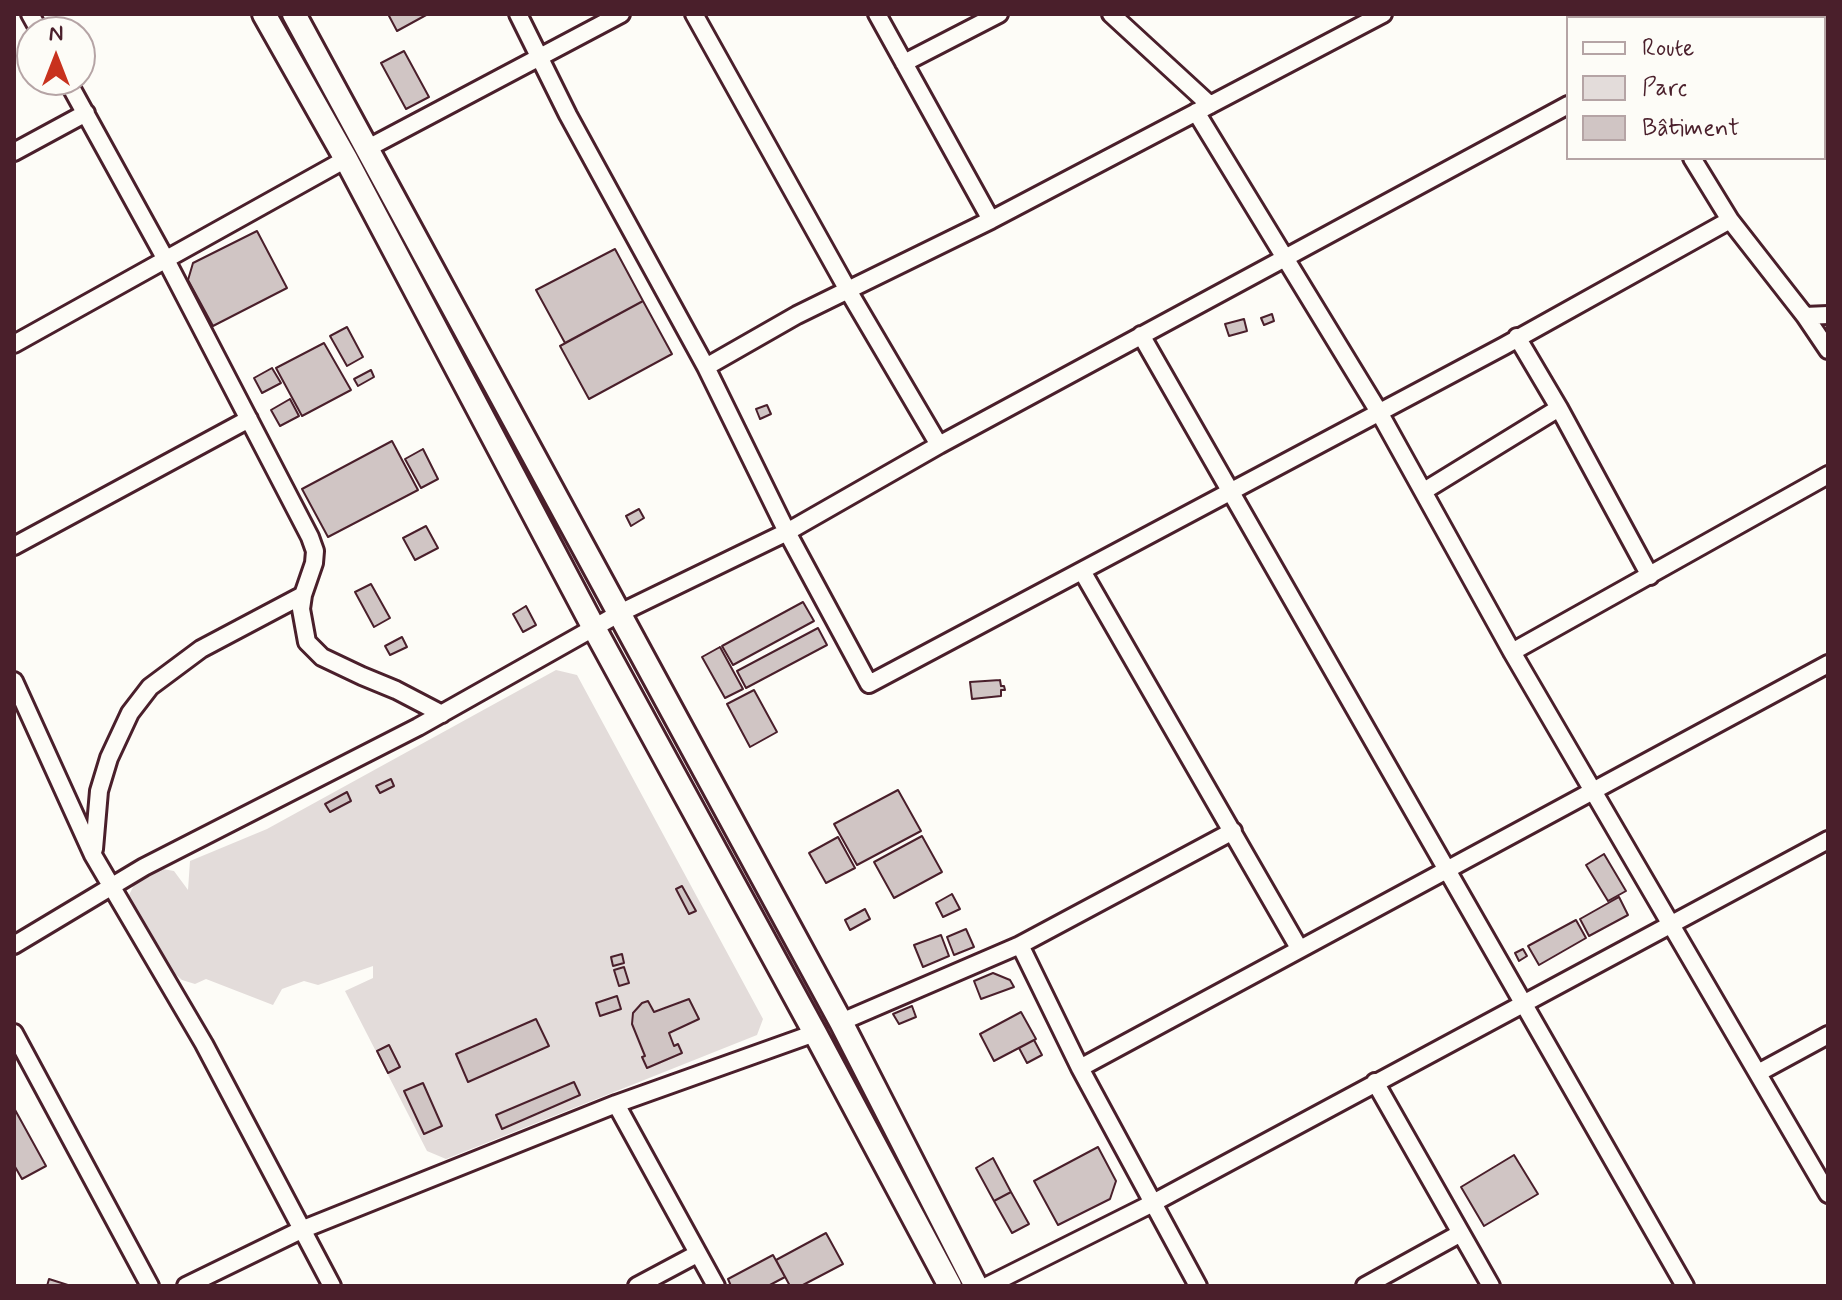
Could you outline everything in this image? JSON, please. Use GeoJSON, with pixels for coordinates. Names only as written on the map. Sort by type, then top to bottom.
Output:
{"type":"FeatureCollection","features":[{"type":"Feature","properties":{"kind":"street"},"geometry":{"type":"LineString","coordinates":[[264,14],[346,159],[594,628],[950,1286]]}},
{"type":"Feature","properties":{"kind":"street"},"geometry":{"type":"LineString","coordinates":[[294,14],[841,1022],[976,1286]]}},
{"type":"Feature","properties":{"kind":"street"},"geometry":{"type":"LineString","coordinates":[[518,14],[586,148],[706,367],[787,532],[869,684],[1379,412],[1730,220]]}},
{"type":"Feature","properties":{"kind":"street"},"geometry":{"type":"LineString","coordinates":[[368,148],[621,14]]}},
{"type":"Feature","properties":{"kind":"street"},"geometry":{"type":"LineString","coordinates":[[694,14],[849,292],[939,445]]}},
{"type":"Feature","properties":{"kind":"street"},"geometry":{"type":"LineString","coordinates":[[877,14],[991,220]]}},
{"type":"Feature","properties":{"kind":"street"},"geometry":{"type":"LineString","coordinates":[[904,63],[999,14]]}},
{"type":"Feature","properties":{"kind":"street"},"geometry":{"type":"LineString","coordinates":[[1111,14],[1203,109],[1284,258],[1379,412],[1512,652],[1828,1194]]}},
{"type":"Feature","properties":{"kind":"street"},"geometry":{"type":"LineString","coordinates":[[706,367],[797,315],[991,220],[1203,109],[1359,19],[1383,14]]}},
{"type":"Feature","properties":{"kind":"street"},"geometry":{"type":"LineString","coordinates":[[76,96],[165,258],[315,551],[303,595],[303,629],[307,642],[322,657],[442,714]]}},
{"type":"Feature","properties":{"kind":"street"},"geometry":{"type":"LineString","coordinates":[[14,945],[112,885],[442,714],[620,613],[787,532],[939,445],[1566,106]]}},
{"type":"Feature","properties":{"kind":"street"},"geometry":{"type":"LineString","coordinates":[[14,152],[86,113]]}},
{"type":"Feature","properties":{"kind":"street"},"geometry":{"type":"LineString","coordinates":[[14,344],[346,159]]}},
{"type":"Feature","properties":{"kind":"street"},"geometry":{"type":"LineString","coordinates":[[1693,160],[1730,220],[1828,350]]}},
{"type":"Feature","properties":{"kind":"street"},"geometry":{"type":"LineString","coordinates":[[1805,316],[1828,315]]}},
{"type":"Feature","properties":{"kind":"street"},"geometry":{"type":"LineString","coordinates":[[1141,335],[1685,1286]]}},
{"type":"Feature","properties":{"kind":"street"},"geometry":{"type":"LineString","coordinates":[[1517,337],[1650,576]]}},
{"type":"Feature","properties":{"kind":"street"},"geometry":{"type":"LineString","coordinates":[[1424,491],[1559,408]]}},
{"type":"Feature","properties":{"kind":"street"},"geometry":{"type":"LineString","coordinates":[[14,546],[249,419]]}},
{"type":"Feature","properties":{"kind":"street"},"geometry":{"type":"LineString","coordinates":[[1512,652],[1828,475]]}},
{"type":"Feature","properties":{"kind":"street"},"geometry":{"type":"LineString","coordinates":[[1082,571],[1299,948]]}},
{"type":"Feature","properties":{"kind":"street"},"geometry":{"type":"LineString","coordinates":[[93,855],[99,791],[109,758],[130,713],[150,687],[201,649],[303,595]]}},
{"type":"Feature","properties":{"kind":"street"},"geometry":{"type":"LineString","coordinates":[[1080,1068],[1828,664]]}},
{"type":"Feature","properties":{"kind":"street"},"geometry":{"type":"LineString","coordinates":[[14,681],[93,855],[204,1044],[332,1286]]}},
{"type":"Feature","properties":{"kind":"street"},"geometry":{"type":"LineString","coordinates":[[841,1022],[1020,945],[1233,831]]}},
{"type":"Feature","properties":{"kind":"street"},"geometry":{"type":"LineString","coordinates":[[987,1286],[1153,1203],[1828,840]]}},
{"type":"Feature","properties":{"kind":"street"},"geometry":{"type":"LineString","coordinates":[[1020,945],[1080,1068],[1198,1286]]}},
{"type":"Feature","properties":{"kind":"street"},"geometry":{"type":"LineString","coordinates":[[14,1033],[150,1286]]}},
{"type":"Feature","properties":{"kind":"street"},"geometry":{"type":"LineString","coordinates":[[186,1286],[301,1230],[616,1104],[815,1033]]}},
{"type":"Feature","properties":{"kind":"street"},"geometry":{"type":"LineString","coordinates":[[1758,1073],[1828,1035]]}},
{"type":"Feature","properties":{"kind":"street"},"geometry":{"type":"LineString","coordinates":[[1375,1082],[1491,1286]]}},
{"type":"Feature","properties":{"kind":"street"},"geometry":{"type":"LineString","coordinates":[[616,1104],[716,1286]]}},
{"type":"Feature","properties":{"kind":"street"},"geometry":{"type":"LineString","coordinates":[[1365,1286],[1383,1282],[1461,1233]]}},
{"type":"Feature","properties":{"kind":"street"},"geometry":{"type":"LineString","coordinates":[[637,1286],[697,1254]]}},
{"type":"Feature","properties":{"kind":"green space"},"geometry":{"type":"Polygon","coordinates":[[[556,670],[577,675],[763,1019],[757,1035],[446,1159],[427,1151],[345,991],[373,978],[373,966],[318,985],[304,981],[282,989],[273,1005],[206,979],[195,984],[182,980],[162,962],[130,908],[129,895],[134,885],[163,869],[174,871],[188,890],[190,861],[267,829],[556,670]]]}},
{"type":"Feature","properties":{"kind":"building"},"geometry":{"type":"Polygon","coordinates":[[[388,14],[428,14],[397,31],[388,14]]]}},
{"type":"Feature","properties":{"kind":"building"},"geometry":{"type":"Polygon","coordinates":[[[404,51],[429,97],[406,109],[381,63],[404,51]]]}},
{"type":"Feature","properties":{"kind":"building"},"geometry":{"type":"Polygon","coordinates":[[[257,231],[287,288],[213,326],[188,280],[193,263],[257,231]]]}},
{"type":"Feature","properties":{"kind":"building"},"geometry":{"type":"Polygon","coordinates":[[[615,249],[643,301],[565,343],[536,290],[615,249]]]}},
{"type":"Feature","properties":{"kind":"building"},"geometry":{"type":"Polygon","coordinates":[[[643,301],[672,354],[589,399],[560,346],[643,301]]]}},
{"type":"Feature","properties":{"kind":"building"},"geometry":{"type":"Polygon","coordinates":[[[1272,314],[1274,321],[1264,325],[1261,318],[1272,314]]]}},
{"type":"Feature","properties":{"kind":"building"},"geometry":{"type":"Polygon","coordinates":[[[1244,319],[1247,331],[1229,336],[1225,324],[1244,319]]]}},
{"type":"Feature","properties":{"kind":"building"},"geometry":{"type":"Polygon","coordinates":[[[347,327],[363,357],[347,366],[330,336],[347,327]]]}},
{"type":"Feature","properties":{"kind":"building"},"geometry":{"type":"Polygon","coordinates":[[[324,343],[351,390],[302,416],[276,368],[324,343]]]}},
{"type":"Feature","properties":{"kind":"building"},"geometry":{"type":"Polygon","coordinates":[[[272,368],[281,383],[262,393],[254,378],[272,368]]]}},
{"type":"Feature","properties":{"kind":"building"},"geometry":{"type":"Polygon","coordinates":[[[371,370],[374,377],[358,386],[354,379],[371,370]]]}},
{"type":"Feature","properties":{"kind":"building"},"geometry":{"type":"Polygon","coordinates":[[[290,399],[299,416],[280,426],[271,410],[290,399]]]}},
{"type":"Feature","properties":{"kind":"building"},"geometry":{"type":"Polygon","coordinates":[[[767,405],[771,414],[760,419],[756,409],[767,405]]]}},
{"type":"Feature","properties":{"kind":"building"},"geometry":{"type":"Polygon","coordinates":[[[392,441],[418,490],[328,537],[302,489],[392,441]]]}},
{"type":"Feature","properties":{"kind":"building"},"geometry":{"type":"Polygon","coordinates":[[[423,449],[438,479],[421,488],[405,459],[423,449]]]}},
{"type":"Feature","properties":{"kind":"building"},"geometry":{"type":"Polygon","coordinates":[[[639,509],[644,518],[631,526],[626,516],[639,509]]]}},
{"type":"Feature","properties":{"kind":"building"},"geometry":{"type":"Polygon","coordinates":[[[426,526],[438,548],[415,560],[403,538],[426,526]]]}},
{"type":"Feature","properties":{"kind":"building"},"geometry":{"type":"Polygon","coordinates":[[[371,584],[390,618],[374,627],[355,592],[371,584]]]}},
{"type":"Feature","properties":{"kind":"building"},"geometry":{"type":"Polygon","coordinates":[[[803,602],[814,621],[733,665],[722,646],[803,602]]]}},
{"type":"Feature","properties":{"kind":"building"},"geometry":{"type":"Polygon","coordinates":[[[526,606],[536,625],[523,632],[513,614],[526,606]]]}},
{"type":"Feature","properties":{"kind":"building"},"geometry":{"type":"Polygon","coordinates":[[[818,628],[827,645],[746,688],[737,671],[818,628]]]}},
{"type":"Feature","properties":{"kind":"building"},"geometry":{"type":"Polygon","coordinates":[[[402,637],[407,647],[390,655],[385,646],[402,637]]]}},
{"type":"Feature","properties":{"kind":"building"},"geometry":{"type":"Polygon","coordinates":[[[720,647],[743,689],[725,698],[702,657],[720,647]]]}},
{"type":"Feature","properties":{"kind":"building"},"geometry":{"type":"Polygon","coordinates":[[[1000,680],[1005,690],[1001,690],[1001,696],[972,699],[970,682],[1000,680]]]}},
{"type":"Feature","properties":{"kind":"building"},"geometry":{"type":"Polygon","coordinates":[[[754,690],[777,732],[750,747],[727,704],[754,690]]]}},
{"type":"Feature","properties":{"kind":"building"},"geometry":{"type":"Polygon","coordinates":[[[391,779],[394,786],[380,793],[376,786],[391,779]]]}},
{"type":"Feature","properties":{"kind":"building"},"geometry":{"type":"Polygon","coordinates":[[[898,790],[921,831],[857,865],[834,824],[898,790]]]}},
{"type":"Feature","properties":{"kind":"building"},"geometry":{"type":"Polygon","coordinates":[[[347,792],[351,801],[330,812],[325,804],[347,792]]]}},
{"type":"Feature","properties":{"kind":"building"},"geometry":{"type":"Polygon","coordinates":[[[922,836],[942,872],[894,898],[874,862],[922,836]]]}},
{"type":"Feature","properties":{"kind":"building"},"geometry":{"type":"Polygon","coordinates":[[[838,837],[855,868],[826,883],[809,853],[838,837]]]}},
{"type":"Feature","properties":{"kind":"building"},"geometry":{"type":"Polygon","coordinates":[[[1604,854],[1626,891],[1608,901],[1586,865],[1604,854]]]}},
{"type":"Feature","properties":{"kind":"building"},"geometry":{"type":"Polygon","coordinates":[[[682,886],[696,911],[689,914],[676,889],[682,886]]]}},
{"type":"Feature","properties":{"kind":"building"},"geometry":{"type":"Polygon","coordinates":[[[952,894],[960,909],[943,917],[936,903],[952,894]]]}},
{"type":"Feature","properties":{"kind":"building"},"geometry":{"type":"Polygon","coordinates":[[[1619,897],[1628,915],[1589,936],[1580,919],[1619,897]]]}},
{"type":"Feature","properties":{"kind":"building"},"geometry":{"type":"Polygon","coordinates":[[[865,909],[870,919],[850,930],[845,920],[865,909]]]}},
{"type":"Feature","properties":{"kind":"building"},"geometry":{"type":"Polygon","coordinates":[[[1576,920],[1586,938],[1539,965],[1528,946],[1576,920]]]}},
{"type":"Feature","properties":{"kind":"building"},"geometry":{"type":"Polygon","coordinates":[[[966,929],[974,947],[954,955],[947,937],[966,929]]]}},
{"type":"Feature","properties":{"kind":"building"},"geometry":{"type":"Polygon","coordinates":[[[941,935],[949,956],[923,967],[914,945],[941,935]]]}},
{"type":"Feature","properties":{"kind":"building"},"geometry":{"type":"Polygon","coordinates":[[[1523,949],[1527,956],[1519,961],[1515,953],[1523,949]]]}},
{"type":"Feature","properties":{"kind":"building"},"geometry":{"type":"Polygon","coordinates":[[[622,954],[624,963],[613,966],[611,957],[622,954]]]}},
{"type":"Feature","properties":{"kind":"building"},"geometry":{"type":"Polygon","coordinates":[[[624,967],[629,983],[619,986],[614,970],[624,967]]]}},
{"type":"Feature","properties":{"kind":"building"},"geometry":{"type":"Polygon","coordinates":[[[993,973],[1010,980],[1014,987],[981,999],[974,981],[993,973]]]}},
{"type":"Feature","properties":{"kind":"building"},"geometry":{"type":"Polygon","coordinates":[[[617,996],[621,1009],[600,1016],[596,1003],[617,996]]]}},
{"type":"Feature","properties":{"kind":"building"},"geometry":{"type":"Polygon","coordinates":[[[689,999],[699,1019],[669,1033],[674,1046],[678,1044],[682,1053],[647,1068],[632,1024],[633,1013],[648,1001],[654,1012],[689,999]]]}},
{"type":"Feature","properties":{"kind":"building"},"geometry":{"type":"Polygon","coordinates":[[[912,1006],[916,1017],[899,1024],[893,1014],[912,1006]]]}},
{"type":"Feature","properties":{"kind":"building"},"geometry":{"type":"Polygon","coordinates":[[[1021,1012],[1036,1039],[994,1061],[980,1034],[1021,1012]]]}},
{"type":"Feature","properties":{"kind":"building"},"geometry":{"type":"Polygon","coordinates":[[[536,1019],[549,1046],[468,1082],[456,1054],[536,1019]]]}},
{"type":"Feature","properties":{"kind":"building"},"geometry":{"type":"Polygon","coordinates":[[[1034,1040],[1042,1055],[1027,1063],[1019,1048],[1034,1040]]]}},
{"type":"Feature","properties":{"kind":"building"},"geometry":{"type":"Polygon","coordinates":[[[389,1045],[400,1067],[388,1073],[377,1051],[389,1045]]]}},
{"type":"Feature","properties":{"kind":"building"},"geometry":{"type":"Polygon","coordinates":[[[574,1082],[580,1095],[502,1129],[496,1115],[574,1082]]]}},
{"type":"Feature","properties":{"kind":"building"},"geometry":{"type":"Polygon","coordinates":[[[423,1083],[442,1126],[424,1134],[404,1091],[423,1083]]]}},
{"type":"Feature","properties":{"kind":"building"},"geometry":{"type":"Polygon","coordinates":[[[14,1108],[46,1166],[22,1179],[14,1165],[14,1108]]]}},
{"type":"Feature","properties":{"kind":"building"},"geometry":{"type":"Polygon","coordinates":[[[1098,1147],[1116,1181],[1110,1199],[1058,1225],[1034,1181],[1098,1147]]]}},
{"type":"Feature","properties":{"kind":"building"},"geometry":{"type":"Polygon","coordinates":[[[1514,1155],[1538,1194],[1484,1226],[1461,1187],[1514,1155]]]}},
{"type":"Feature","properties":{"kind":"building"},"geometry":{"type":"Polygon","coordinates":[[[993,1158],[1011,1192],[994,1201],[976,1168],[993,1158]]]}},
{"type":"Feature","properties":{"kind":"building"},"geometry":{"type":"Polygon","coordinates":[[[1011,1192],[1029,1224],[1012,1233],[994,1201],[1011,1192]]]}},
{"type":"Feature","properties":{"kind":"building"},"geometry":{"type":"Polygon","coordinates":[[[826,1233],[843,1264],[801,1286],[790,1286],[776,1260],[826,1233]]]}},
{"type":"Feature","properties":{"kind":"building"},"geometry":{"type":"Polygon","coordinates":[[[773,1255],[785,1277],[768,1286],[731,1286],[728,1279],[773,1255]]]}},
{"type":"Feature","properties":{"kind":"building"},"geometry":{"type":"Polygon","coordinates":[[[49,1279],[71,1286],[47,1286],[49,1279]]]}}]}
